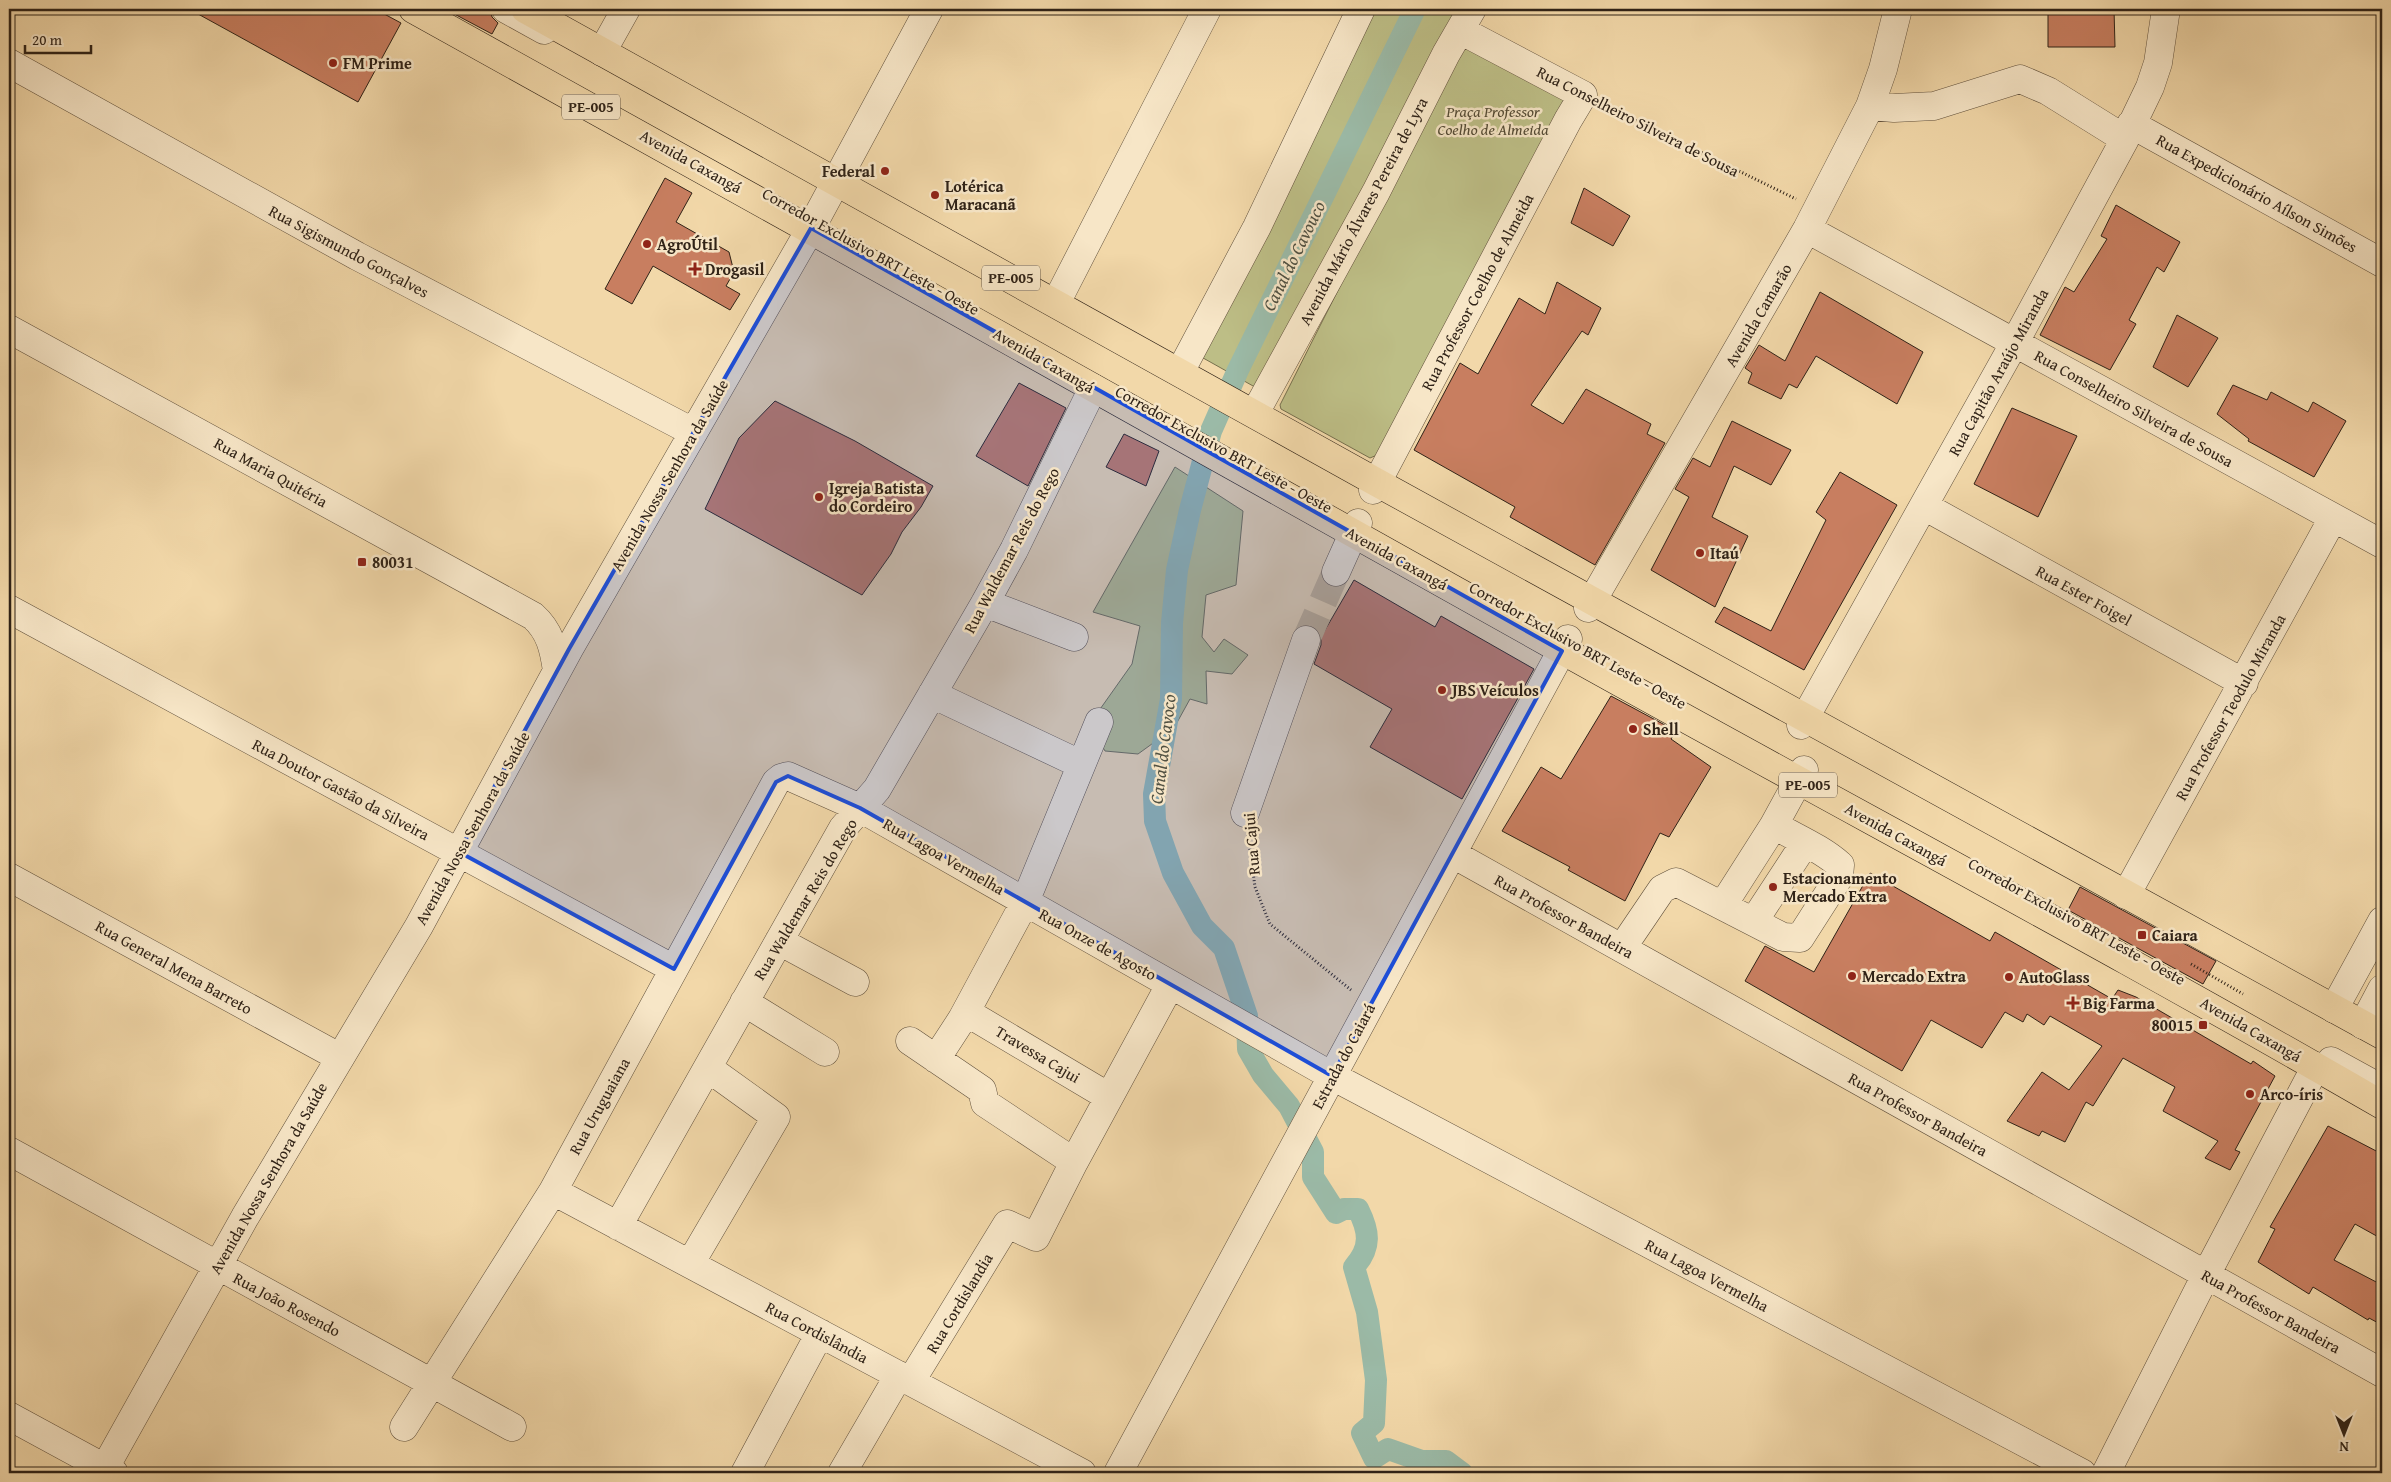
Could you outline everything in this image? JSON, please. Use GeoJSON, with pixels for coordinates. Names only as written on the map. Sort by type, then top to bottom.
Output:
{"type":"FeatureCollection","features":[{"type":"Feature","properties":{"kind":"main road","name":"Avenida Caxangá"},"geometry":{"type":"LineString","coordinates":[[413,9],[813,224],[1094,388],[1155,417],[1802,775],[2382,1105]]}},
{"type":"Feature","properties":{"kind":"main road","name":"PE-005"},"geometry":{"type":"LineString","coordinates":[[524,9],[834,185],[1056,303],[1374,486],[1803,722],[2373,1030]]}},
{"type":"Feature","properties":{"kind":"street","name":"Corredor Exclusivo BRT Leste - Oeste"},"geometry":{"type":"LineString","coordinates":[[435,9],[1155,417]]}},
{"type":"Feature","properties":{"kind":"street"},"geometry":{"type":"LineString","coordinates":[[506,9],[834,185],[1182,376],[1257,227],[1361,9]]}},
{"type":"Feature","properties":{"kind":"street"},"geometry":{"type":"LineString","coordinates":[[602,52],[626,9]]}},
{"type":"Feature","properties":{"kind":"street","name":"Avenida Nossa Senhora da Saúde"},"geometry":{"type":"LineString","coordinates":[[107,1472],[217,1266],[339,1057],[419,926],[557,671],[813,224],[929,9]]}},
{"type":"Feature","properties":{"kind":"street"},"geometry":{"type":"LineString","coordinates":[[1056,303],[1207,9]]}},
{"type":"Feature","properties":{"kind":"street","name":"Avenida Camarão"},"geometry":{"type":"LineString","coordinates":[[1590,605],[1812,219],[1882,107],[1882,69],[1898,9]]}},
{"type":"Feature","properties":{"kind":"street","name":"Rua Capitão Araújo Miranda"},"geometry":{"type":"LineString","coordinates":[[1803,722],[2015,342],[2128,132],[2158,63],[2166,9]]}},
{"type":"Feature","properties":{"kind":"street","name":"Rua Conselheiro Silveira de Sousa"},"geometry":{"type":"LineString","coordinates":[[1466,19],[1583,95]]}},
{"type":"Feature","properties":{"kind":"street","name":"Avenida Mário Álvares Pereira de Lyra"},"geometry":{"type":"LineString","coordinates":[[1251,415],[1376,192],[1466,19]]}},
{"type":"Feature","properties":{"kind":"street","name":"Rua Sigismundo Gonçalves"},"geometry":{"type":"LineString","coordinates":[[9,63],[357,256],[693,432]]}},
{"type":"Feature","properties":{"kind":"street","name":"Rua Expedicionário Aílson Simões"},"geometry":{"type":"LineString","coordinates":[[1882,107],[1934,106],[2020,79],[2048,91],[2382,263]]}},
{"type":"Feature","properties":{"kind":"street","name":"Rua Professor Coelho de Almeida"},"geometry":{"type":"LineString","coordinates":[[1374,486],[1583,95]]}},
{"type":"Feature","properties":{"kind":"street","name":"Rua Conselheiro Silveira de Sousa"},"geometry":{"type":"LineString","coordinates":[[1812,219],[2015,342],[2382,544]]}},
{"type":"Feature","properties":{"kind":"street","name":"Rua Maria Quitéria"},"geometry":{"type":"LineString","coordinates":[[9,329],[533,616],[544,626],[551,642],[557,671]]}},
{"type":"Feature","properties":{"kind":"street","name":"Rua Waldemar Reis do Rego"},"geometry":{"type":"LineString","coordinates":[[618,1226],[843,828],[877,788],[985,603],[1014,550],[1094,388]]}},
{"type":"Feature","properties":{"kind":"street","name":"Rua Ester Foigel"},"geometry":{"type":"LineString","coordinates":[[1924,506],[2244,683]]}},
{"type":"Feature","properties":{"kind":"street","name":"Rua Professor Teodulo Miranda"},"geometry":{"type":"LineString","coordinates":[[2126,895],[2334,518]]}},
{"type":"Feature","properties":{"kind":"street"},"geometry":{"type":"LineString","coordinates":[[1336,572],[1355,528]]}},
{"type":"Feature","properties":{"kind":"street"},"geometry":{"type":"LineString","coordinates":[[985,603],[1074,637]]}},
{"type":"Feature","properties":{"kind":"street","name":"Rua Doutor Gastão da Silveira"},"geometry":{"type":"LineString","coordinates":[[9,608],[674,969]]}},
{"type":"Feature","properties":{"kind":"street","name":"Rua Maria Quitéria"},"geometry":{"type":"LineString","coordinates":[[533,616],[565,617],[592,609]]}},
{"type":"Feature","properties":{"kind":"street","name":"Rua Cajui"},"geometry":{"type":"LineString","coordinates":[[1245,812],[1306,640]]}},
{"type":"Feature","properties":{"kind":"street","name":"Estrada do Caiará"},"geometry":{"type":"LineString","coordinates":[[1118,1473],[1565,645]]}},
{"type":"Feature","properties":{"kind":"street"},"geometry":{"type":"LineString","coordinates":[[932,694],[1080,764]]}},
{"type":"Feature","properties":{"kind":"street"},"geometry":{"type":"LineString","coordinates":[[936,1059],[966,1012],[1025,902],[1098,722]]}},
{"type":"Feature","properties":{"kind":"street"},"geometry":{"type":"LineString","coordinates":[[1803,722],[2255,974],[2382,1049]]}},
{"type":"Feature","properties":{"kind":"street","name":"Corredor Exclusivo BRT Leste - Oeste"},"geometry":{"type":"LineString","coordinates":[[1802,775],[2382,1089]]}},
{"type":"Feature","properties":{"kind":"street"},"geometry":{"type":"LineString","coordinates":[[1723,905],[1774,825],[1802,775]]}},
{"type":"Feature","properties":{"kind":"street","name":"Rua Lagoa Vermelha"},"geometry":{"type":"LineString","coordinates":[[781,778],[788,776],[860,808],[1025,902]]}},
{"type":"Feature","properties":{"kind":"street","name":"Rua Uruguaiana"},"geometry":{"type":"LineString","coordinates":[[404,1427],[434,1382],[552,1191],[776,782],[781,778]]}},
{"type":"Feature","properties":{"kind":"street"},"geometry":{"type":"LineString","coordinates":[[1622,948],[1662,889],[1676,882],[1783,937],[1800,938],[1839,877],[1840,865],[1825,852],[1804,844],[1774,825]]}},
{"type":"Feature","properties":{"kind":"street"},"geometry":{"type":"LineString","coordinates":[[1754,921],[1804,844]]}},
{"type":"Feature","properties":{"kind":"street","name":"Rua Professor Bandeira"},"geometry":{"type":"LineString","coordinates":[[1453,854],[2382,1373]]}},
{"type":"Feature","properties":{"kind":"street","name":"Rua General Mena Barreto"},"geometry":{"type":"LineString","coordinates":[[9,877],[339,1057]]}},
{"type":"Feature","properties":{"kind":"street","name":"Rua Onze de Agosto"},"geometry":{"type":"LineString","coordinates":[[1025,902],[1332,1076]]}},
{"type":"Feature","properties":{"kind":"street"},"geometry":{"type":"LineString","coordinates":[[2334,1010],[2382,922]]}},
{"type":"Feature","properties":{"kind":"street"},"geometry":{"type":"LineString","coordinates":[[779,941],[855,982]]}},
{"type":"Feature","properties":{"kind":"street"},"geometry":{"type":"LineString","coordinates":[[910,1041],[982,1090],[985,1103],[1074,1162],[1170,985]]}},
{"type":"Feature","properties":{"kind":"street"},"geometry":{"type":"LineString","coordinates":[[2373,1030],[2382,989]]}},
{"type":"Feature","properties":{"kind":"street"},"geometry":{"type":"LineString","coordinates":[[744,1002],[825,1052]]}},
{"type":"Feature","properties":{"kind":"street","name":"Travessa Cajui"},"geometry":{"type":"LineString","coordinates":[[966,1012],[1109,1097]]}},
{"type":"Feature","properties":{"kind":"street"},"geometry":{"type":"LineString","coordinates":[[2106,1473],[2206,1275],[2316,1066]]}},
{"type":"Feature","properties":{"kind":"street"},"geometry":{"type":"LineString","coordinates":[[690,1264],[776,1117],[708,1068]]}},
{"type":"Feature","properties":{"kind":"street","name":"Rua Lagoa Vermelha"},"geometry":{"type":"LineString","coordinates":[[1332,1076],[2082,1473]]}},
{"type":"Feature","properties":{"kind":"street","name":"Rua João Rosendo"},"geometry":{"type":"LineString","coordinates":[[9,1151],[217,1266],[434,1382],[512,1427]]}},
{"type":"Feature","properties":{"kind":"street","name":"Rua Cordislandia"},"geometry":{"type":"LineString","coordinates":[[842,1473],[1007,1224],[1036,1237],[1074,1162]]}},
{"type":"Feature","properties":{"kind":"street","name":"Rua Cordislândia"},"geometry":{"type":"LineString","coordinates":[[552,1191],[1082,1473]]}},
{"type":"Feature","properties":{"kind":"street"},"geometry":{"type":"LineString","coordinates":[[744,1473],[820,1333]]}},
{"type":"Feature","properties":{"kind":"street"},"geometry":{"type":"LineString","coordinates":[[9,1416],[107,1472]]}},
{"type":"Feature","properties":{"kind":"path","name":"Rua Conselheiro Silveira de Sousa"},"geometry":{"type":"LineString","coordinates":[[1583,95],[1812,219]]}},
{"type":"Feature","properties":{"kind":"path","name":"Rua Cajui"},"geometry":{"type":"LineString","coordinates":[[1245,812],[1255,887],[1270,924],[1371,1006]]}},
{"type":"Feature","properties":{"kind":"path"},"geometry":{"type":"LineString","coordinates":[[2191,964],[2243,994]]}},
{"type":"Feature","properties":{"kind":"highlighted area"},"geometry":{"type":"Polygon","coordinates":[[[811,228],[1562,651],[1332,1076],[860,808],[788,776],[776,782],[674,969],[459,852],[569,649],[811,228]]]}},
{"type":"Feature","properties":{"kind":"green space"},"geometry":{"type":"Polygon","coordinates":[[[1370,9],[1468,9],[1262,391],[1196,354],[1370,9]]]}},
{"type":"Feature","properties":{"kind":"green space","name":"Praça Professor Coelho de Almeida"},"geometry":{"type":"Polygon","coordinates":[[[1464,41],[1566,97],[1377,455],[1370,458],[1281,409],[1280,405],[1464,41]]]}},
{"type":"Feature","properties":{"kind":"green space"},"geometry":{"type":"Polygon","coordinates":[[[1175,467],[1243,511],[1236,585],[1206,595],[1202,637],[1214,652],[1224,639],[1248,655],[1232,674],[1206,671],[1207,704],[1190,699],[1174,728],[1138,754],[1105,751],[1093,730],[1098,712],[1132,664],[1140,626],[1093,612],[1175,467]]]}},
{"type":"Feature","properties":{"kind":"building","name":"FM Prime"},"geometry":{"type":"Polygon","coordinates":[[[189,9],[375,9],[401,23],[358,102],[189,9]]]}},
{"type":"Feature","properties":{"kind":"building"},"geometry":{"type":"Polygon","coordinates":[[[445,9],[490,9],[492,17],[498,23],[492,34],[445,9]]]}},
{"type":"Feature","properties":{"kind":"building"},"geometry":{"type":"Polygon","coordinates":[[[2048,9],[2114,9],[2115,47],[2048,47],[2048,9]]]}},
{"type":"Feature","properties":{"kind":"building"},"geometry":{"type":"Polygon","coordinates":[[[665,178],[692,193],[676,222],[729,252],[734,272],[726,286],[740,294],[730,310],[653,266],[632,304],[605,289],[665,178]]]}},
{"type":"Feature","properties":{"kind":"building"},"geometry":{"type":"Polygon","coordinates":[[[1584,188],[1630,216],[1613,246],[1571,223],[1584,188]]]}},
{"type":"Feature","properties":{"kind":"building"},"geometry":{"type":"Polygon","coordinates":[[[2116,205],[2180,242],[2164,272],[2157,267],[2129,320],[2136,324],[2110,370],[2040,335],[2065,287],[2074,292],[2107,239],[2101,236],[2116,205]]]}},
{"type":"Feature","properties":{"kind":"building"},"geometry":{"type":"Polygon","coordinates":[[[1557,282],[1601,308],[1588,335],[1582,331],[1531,405],[1563,424],[1586,389],[1651,424],[1647,434],[1665,443],[1595,565],[1510,517],[1515,507],[1414,450],[1460,363],[1478,374],[1519,298],[1545,314],[1557,282]]]}},
{"type":"Feature","properties":{"kind":"building"},"geometry":{"type":"Polygon","coordinates":[[[1820,292],[1923,352],[1897,404],[1816,356],[1797,388],[1789,384],[1781,399],[1748,383],[1752,373],[1745,368],[1759,345],[1785,361],[1820,292]]]}},
{"type":"Feature","properties":{"kind":"building"},"geometry":{"type":"Polygon","coordinates":[[[2177,315],[2218,338],[2188,387],[2153,367],[2177,315]]]}},
{"type":"Feature","properties":{"kind":"building"},"geometry":{"type":"Polygon","coordinates":[[[1019,383],[1066,408],[1028,486],[976,456],[1019,383]]]}},
{"type":"Feature","properties":{"kind":"building"},"geometry":{"type":"Polygon","coordinates":[[[2233,385],[2267,400],[2271,392],[2308,412],[2313,402],[2346,421],[2314,477],[2248,441],[2249,439],[2217,414],[2233,385]]]}},
{"type":"Feature","properties":{"kind":"building","name":"Igreja Batista do Cordeiro"},"geometry":{"type":"Polygon","coordinates":[[[775,401],[855,441],[933,486],[921,507],[902,532],[891,554],[862,595],[705,509],[739,438],[775,401]]]}},
{"type":"Feature","properties":{"kind":"building"},"geometry":{"type":"Polygon","coordinates":[[[2012,408],[2077,436],[2038,517],[1974,484],[2012,408]]]}},
{"type":"Feature","properties":{"kind":"building"},"geometry":{"type":"Polygon","coordinates":[[[1732,421],[1791,450],[1771,485],[1734,466],[1712,517],[1748,536],[1715,607],[1651,570],[1689,497],[1675,489],[1693,458],[1710,467],[1732,421]]]}},
{"type":"Feature","properties":{"kind":"building"},"geometry":{"type":"Polygon","coordinates":[[[1124,434],[1159,451],[1146,486],[1106,467],[1124,434]]]}},
{"type":"Feature","properties":{"kind":"building"},"geometry":{"type":"Polygon","coordinates":[[[1840,472],[1897,505],[1804,670],[1715,622],[1724,607],[1771,631],[1826,520],[1816,512],[1840,472]]]}},
{"type":"Feature","properties":{"kind":"building","name":"JBS Veículos"},"geometry":{"type":"Polygon","coordinates":[[[1354,580],[1435,627],[1441,616],[1534,669],[1462,799],[1370,747],[1392,709],[1314,664],[1321,645],[1321,637],[1354,580]]]}},
{"type":"Feature","properties":{"kind":"building"},"geometry":{"type":"Polygon","coordinates":[[[1611,696],[1676,731],[1671,739],[1711,767],[1669,837],[1660,833],[1625,901],[1568,870],[1570,867],[1502,831],[1541,767],[1561,779],[1611,696]]]}},
{"type":"Feature","properties":{"kind":"building"},"geometry":{"type":"Polygon","coordinates":[[[1870,873],[1990,941],[1995,932],[2112,999],[2118,990],[2136,997],[2251,1064],[2253,1061],[2275,1076],[2235,1150],[2240,1152],[2230,1170],[2205,1158],[2218,1141],[2163,1111],[2175,1087],[2123,1058],[2093,1106],[2086,1102],[2065,1142],[2042,1131],[2039,1136],[2007,1121],[2042,1072],[2069,1090],[2102,1046],[2050,1016],[2044,1025],[2027,1014],[2023,1022],[2005,1012],[1982,1048],[1931,1020],[1902,1071],[1745,981],[1765,946],[1814,972],[1870,873]]]}},
{"type":"Feature","properties":{"kind":"building","name":"Caiara"},"geometry":{"type":"Polygon","coordinates":[[[2080,887],[2216,961],[2203,984],[2068,910],[2080,887]]]}},
{"type":"Feature","properties":{"kind":"building"},"geometry":{"type":"Polygon","coordinates":[[[2328,1126],[2382,1154],[2382,1239],[2355,1224],[2334,1260],[2382,1285],[2382,1325],[2369,1318],[2368,1320],[2313,1287],[2309,1294],[2258,1262],[2275,1229],[2270,1227],[2328,1126]]]}},
{"type":"Feature","properties":{"kind":"waterway","name":"Canal do Cavoco"},"geometry":{"type":"LineString","coordinates":[[1415,9],[1238,370],[1211,431],[1190,510],[1177,570],[1172,623],[1171,699],[1154,794],[1155,821],[1173,873],[1202,926],[1224,948],[1247,1016],[1248,1049],[1263,1075],[1289,1106],[1313,1152],[1313,1177],[1336,1213],[1344,1209],[1358,1209],[1365,1225],[1366,1246],[1364,1253],[1354,1267],[1367,1312],[1376,1380],[1374,1423],[1362,1433],[1374,1458],[1388,1449],[1422,1461],[1446,1461],[1462,1473]]}},
{"type":"Feature","properties":{"kind":"tunnel"},"geometry":{"type":"LineString","coordinates":[[1306,640],[1336,572]]}},
{"type":"Feature","properties":{"kind":"place","name":"FM Prime"},"geometry":{"type":"Point","coordinates":[333,63]}},
{"type":"Feature","properties":{"kind":"place","name":"Federal"},"geometry":{"type":"Point","coordinates":[885,171]}},
{"type":"Feature","properties":{"kind":"place","name":"Lotérica Maracanã"},"geometry":{"type":"Point","coordinates":[935,195]}},
{"type":"Feature","properties":{"kind":"place","name":"AgroÚtil"},"geometry":{"type":"Point","coordinates":[647,244]}},
{"type":"Feature","properties":{"kind":"place","name":"Drogasil"},"geometry":{"type":"Point","coordinates":[695,269]}},
{"type":"Feature","properties":{"kind":"place","name":"Igreja Batista do Cordeiro"},"geometry":{"type":"Point","coordinates":[819,497]}},
{"type":"Feature","properties":{"kind":"place","name":"Itaú"},"geometry":{"type":"Point","coordinates":[1700,553]}},
{"type":"Feature","properties":{"kind":"place","name":"80031"},"geometry":{"type":"Point","coordinates":[362,562]}},
{"type":"Feature","properties":{"kind":"place","name":"JBS Veículos"},"geometry":{"type":"Point","coordinates":[1442,690]}},
{"type":"Feature","properties":{"kind":"place","name":"Shell"},"geometry":{"type":"Point","coordinates":[1633,729]}},
{"type":"Feature","properties":{"kind":"place","name":"Estacionamento Mercado Extra"},"geometry":{"type":"Point","coordinates":[1773,887]}},
{"type":"Feature","properties":{"kind":"place","name":"Caiara"},"geometry":{"type":"Point","coordinates":[2142,935]}},
{"type":"Feature","properties":{"kind":"place","name":"Mercado Extra"},"geometry":{"type":"Point","coordinates":[1852,976]}},
{"type":"Feature","properties":{"kind":"place","name":"AutoGlass"},"geometry":{"type":"Point","coordinates":[2009,977]}},
{"type":"Feature","properties":{"kind":"place","name":"Big Farma"},"geometry":{"type":"Point","coordinates":[2073,1003]}},
{"type":"Feature","properties":{"kind":"place","name":"80015"},"geometry":{"type":"Point","coordinates":[2203,1025]}},
{"type":"Feature","properties":{"kind":"place","name":"Arco-íris"},"geometry":{"type":"Point","coordinates":[2250,1094]}},
{"type":"Feature","properties":{"kind":"water label","name":"Canal do Cavouco"},"geometry":{"type":"Point","coordinates":[1294,256]}}]}
